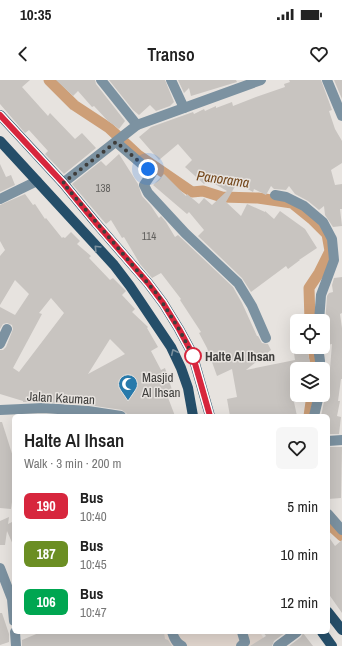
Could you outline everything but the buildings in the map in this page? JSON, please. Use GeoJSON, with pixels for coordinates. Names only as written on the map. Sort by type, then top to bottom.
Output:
{"type":"FeatureCollection","features":[{"type":"Feature","properties":{"kind":"main road"},"geometry":{"type":"LineString","coordinates":[[0,115],[63,183],[148,283],[171,316],[192,353],[209,414]]}},
{"type":"Feature","properties":{"kind":"main road"},"geometry":{"type":"LineString","coordinates":[[0,141],[114,265],[130,286],[171,347],[188,388],[193,414]]}},
{"type":"Feature","properties":{"kind":"main road"},"geometry":{"type":"LineString","coordinates":[[330,615],[342,630]]}},
{"type":"Feature","properties":{"kind":"main road"},"geometry":{"type":"LineString","coordinates":[[323,634],[332,646]]}},
{"type":"Feature","properties":{"kind":"street"},"geometry":{"type":"LineString","coordinates":[[100,80],[137,125]]}},
{"type":"Feature","properties":{"kind":"street"},"geometry":{"type":"LineString","coordinates":[[171,80],[184,108]]}},
{"type":"Feature","properties":{"kind":"street"},"geometry":{"type":"LineString","coordinates":[[63,183],[137,125],[184,108],[236,84],[261,80]]}},
{"type":"Feature","properties":{"kind":"street"},"geometry":{"type":"LineString","coordinates":[[327,80],[342,116]]}},
{"type":"Feature","properties":{"kind":"street"},"geometry":{"type":"LineString","coordinates":[[122,138],[152,173],[144,185],[148,193],[184,232],[238,283],[252,306],[266,338]]}},
{"type":"Feature","properties":{"kind":"street"},"geometry":{"type":"LineString","coordinates":[[0,199],[37,181]]}},
{"type":"Feature","properties":{"kind":"street"},"geometry":{"type":"LineString","coordinates":[[275,195],[286,196],[304,206],[322,222],[332,239],[334,260],[321,295],[319,314]]}},
{"type":"Feature","properties":{"kind":"street"},"geometry":{"type":"LineString","coordinates":[[0,344],[7,329]]}},
{"type":"Feature","properties":{"kind":"street"},"geometry":{"type":"LineString","coordinates":[[314,414],[317,402]]}},
{"type":"Feature","properties":{"kind":"street","name":"Jalan Kauman"},"geometry":{"type":"LineString","coordinates":[[0,410],[50,409],[88,411],[107,414]]}},
{"type":"Feature","properties":{"kind":"street"},"geometry":{"type":"LineString","coordinates":[[330,441],[342,440]]}},
{"type":"Feature","properties":{"kind":"street"},"geometry":{"type":"LineString","coordinates":[[330,516],[342,530]]}},
{"type":"Feature","properties":{"kind":"street"},"geometry":{"type":"LineString","coordinates":[[0,568],[12,600]]}},
{"type":"Feature","properties":{"kind":"street"},"geometry":{"type":"LineString","coordinates":[[14,645],[15,634]]}},
{"type":"Feature","properties":{"kind":"street"},"geometry":{"type":"LineString","coordinates":[[173,634],[178,644],[182,646]]}},
{"type":"Feature","properties":{"kind":"street"},"geometry":{"type":"LineString","coordinates":[[241,646],[245,642],[243,634]]}},
{"type":"Feature","properties":{"kind":"street"},"geometry":{"type":"LineString","coordinates":[[278,646],[294,634]]}},
{"type":"Feature","properties":{"kind":"shaded area"},"geometry":{"type":"Polygon","coordinates":[[[123,634],[261,634],[268,646],[84,646],[123,634]]]}},
{"type":"Feature","properties":{"kind":"waterway","name":"Panorama"},"geometry":{"type":"LineString","coordinates":[[49,80],[74,105],[109,128],[138,155],[192,192],[203,191],[222,197],[258,198],[292,203],[313,220],[327,234],[330,251],[319,273],[309,288],[310,314]]}},
{"type":"Feature","properties":{"kind":"waterway","name":"Panorama"},"geometry":{"type":"LineString","coordinates":[[314,354],[315,362]]}},
{"type":"Feature","properties":{"kind":"waterway","name":"Panorama"},"geometry":{"type":"LineString","coordinates":[[309,414],[311,402]]}},
{"type":"Feature","properties":{"kind":"waterway","name":"Panorama"},"geometry":{"type":"LineString","coordinates":[[330,525],[342,536]]}},
{"type":"Feature","properties":{"kind":"bus line","name":"190"},"geometry":{"type":"LineString","coordinates":[[0,115],[63,183],[148,283],[163,303],[192,353],[210,414]]}},
{"type":"Feature","properties":{"kind":"place","name":"Halte Al Ihsan"},"geometry":{"type":"Point","coordinates":[193,356]}},
{"type":"Feature","properties":{"kind":"place","name":"Masjid Al Ihsan"},"geometry":{"type":"Point","coordinates":[128,401]}},
{"type":"Feature","properties":{"kind":"route"},"geometry":{"type":"LineString","coordinates":[[148,169],[116,142],[63,183],[157,294],[179,329],[193,356]]}}]}
